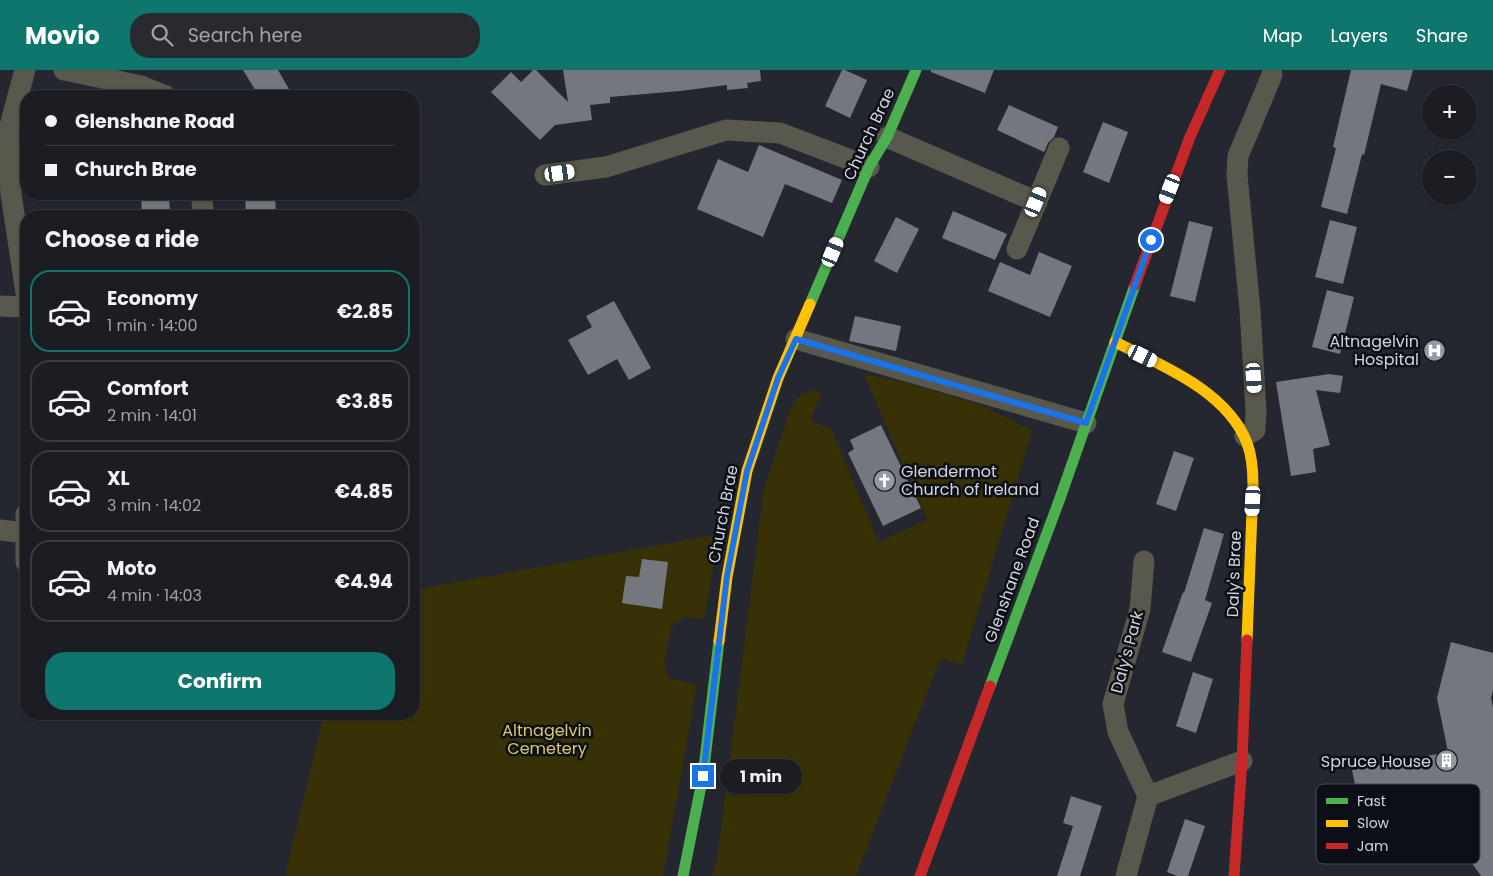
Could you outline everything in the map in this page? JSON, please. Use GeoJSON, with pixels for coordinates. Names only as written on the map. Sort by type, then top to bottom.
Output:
{"type":"FeatureCollection","features":[{"type":"Feature","properties":{"kind":"main road","name":"Church Brae"},"geometry":{"type":"LineString","coordinates":[[683,876],[703,776],[727,576],[747,471],[778,378],[869,167],[887,137],[916,70]]}},
{"type":"Feature","properties":{"kind":"main road","name":"Glenshane Road"},"geometry":{"type":"LineString","coordinates":[[920,876],[1059,501],[1151,240],[1220,70]]}},
{"type":"Feature","properties":{"kind":"main road","name":"Daly's Brae"},"geometry":{"type":"LineString","coordinates":[[1115,342],[1171,369],[1200,386],[1228,412],[1244,436],[1253,469],[1242,761],[1234,876]]}},
{"type":"Feature","properties":{"kind":"street"},"geometry":{"type":"LineString","coordinates":[[20,253],[11,194],[8,133],[25,70]]}},
{"type":"Feature","properties":{"kind":"street"},"geometry":{"type":"LineString","coordinates":[[64,70],[141,86],[151,90]]}},
{"type":"Feature","properties":{"kind":"street"},"geometry":{"type":"LineString","coordinates":[[1244,436],[1255,430],[1256,411],[1250,310],[1236,175],[1238,156],[1272,75]]}},
{"type":"Feature","properties":{"kind":"street"},"geometry":{"type":"LineString","coordinates":[[545,175],[606,166],[726,130],[780,133],[869,167]]}},
{"type":"Feature","properties":{"kind":"street"},"geometry":{"type":"LineString","coordinates":[[887,137],[1036,202]]}},
{"type":"Feature","properties":{"kind":"street"},"geometry":{"type":"LineString","coordinates":[[1016,248],[1059,148]]}},
{"type":"Feature","properties":{"kind":"street"},"geometry":{"type":"LineString","coordinates":[[0,306],[20,307]]}},
{"type":"Feature","properties":{"kind":"street"},"geometry":{"type":"LineString","coordinates":[[796,339],[1086,423]]}},
{"type":"Feature","properties":{"kind":"street"},"geometry":{"type":"LineString","coordinates":[[0,530],[20,532]]}},
{"type":"Feature","properties":{"kind":"street","name":"Daly's Park"},"geometry":{"type":"LineString","coordinates":[[1144,561],[1140,609],[1113,704],[1118,732],[1148,796]]}},
{"type":"Feature","properties":{"kind":"street"},"geometry":{"type":"LineString","coordinates":[[1126,876],[1148,796],[1242,761]]}},
{"type":"Feature","properties":{"kind":"green space"},"geometry":{"type":"Polygon","coordinates":[[[864,374],[903,382],[981,405],[1032,431],[962,664],[940,659],[856,876],[712,876],[717,860],[764,489],[789,412],[797,398],[812,390],[822,392],[810,420],[831,429],[879,542],[927,520],[864,374]]]}},
{"type":"Feature","properties":{"kind":"green space","name":"Altnagelvin Cemetery"},"geometry":{"type":"Polygon","coordinates":[[[719,534],[704,619],[685,617],[671,627],[664,663],[669,678],[697,685],[663,876],[285,876],[323,720],[420,720],[420,589],[719,534]]]}},
{"type":"Feature","properties":{"kind":"building"},"geometry":{"type":"Polygon","coordinates":[[[243,70],[278,70],[289,89],[287,90],[255,90],[243,70]]]}},
{"type":"Feature","properties":{"kind":"building"},"geometry":{"type":"Polygon","coordinates":[[[533,70],[536,70],[568,102],[563,70],[760,70],[761,81],[747,83],[748,88],[727,90],[727,85],[610,97],[610,103],[590,105],[592,120],[555,125],[540,140],[491,92],[511,72],[521,82],[533,70]]]}},
{"type":"Feature","properties":{"kind":"building"},"geometry":{"type":"Polygon","coordinates":[[[842,70],[867,80],[850,118],[825,106],[842,70]]]}},
{"type":"Feature","properties":{"kind":"building"},"geometry":{"type":"Polygon","coordinates":[[[931,70],[994,70],[985,93],[931,72],[931,70]]]}},
{"type":"Feature","properties":{"kind":"building"},"geometry":{"type":"Polygon","coordinates":[[[1351,70],[1413,70],[1407,91],[1381,84],[1364,155],[1362,154],[1347,214],[1321,207],[1336,148],[1333,147],[1351,70]]]}},
{"type":"Feature","properties":{"kind":"building"},"geometry":{"type":"Polygon","coordinates":[[[1009,105],[1058,127],[1044,152],[997,130],[1009,105]]]}},
{"type":"Feature","properties":{"kind":"building"},"geometry":{"type":"Polygon","coordinates":[[[1103,122],[1128,132],[1109,183],[1083,172],[1103,122]]]}},
{"type":"Feature","properties":{"kind":"building"},"geometry":{"type":"Polygon","coordinates":[[[759,145],[842,180],[832,203],[785,184],[763,237],[697,209],[718,159],[748,172],[759,145]]]}},
{"type":"Feature","properties":{"kind":"building"},"geometry":{"type":"Polygon","coordinates":[[[141,200],[169,200],[170,210],[142,210],[141,200]]]}},
{"type":"Feature","properties":{"kind":"building"},"geometry":{"type":"Polygon","coordinates":[[[245,200],[275,200],[276,210],[246,210],[245,200]]]}},
{"type":"Feature","properties":{"kind":"building"},"geometry":{"type":"Polygon","coordinates":[[[953,211],[1007,234],[995,260],[942,238],[953,211]]]}},
{"type":"Feature","properties":{"kind":"building"},"geometry":{"type":"Polygon","coordinates":[[[896,217],[919,229],[897,273],[874,261],[896,217]]]}},
{"type":"Feature","properties":{"kind":"building"},"geometry":{"type":"Polygon","coordinates":[[[1330,220],[1357,227],[1343,284],[1315,277],[1330,220]]]}},
{"type":"Feature","properties":{"kind":"building"},"geometry":{"type":"Polygon","coordinates":[[[1189,221],[1213,227],[1195,302],[1170,296],[1189,221]]]}},
{"type":"Feature","properties":{"kind":"building"},"geometry":{"type":"Polygon","coordinates":[[[1039,252],[1072,266],[1050,317],[988,291],[1000,262],[1030,275],[1039,252]]]}},
{"type":"Feature","properties":{"kind":"building"},"geometry":{"type":"Polygon","coordinates":[[[1327,290],[1354,297],[1340,354],[1312,347],[1327,290]]]}},
{"type":"Feature","properties":{"kind":"building"},"geometry":{"type":"Polygon","coordinates":[[[614,301],[651,368],[629,380],[617,359],[588,375],[568,340],[592,327],[586,316],[614,301]]]}},
{"type":"Feature","properties":{"kind":"building"},"geometry":{"type":"Polygon","coordinates":[[[855,316],[901,326],[896,351],[849,341],[855,316]]]}},
{"type":"Feature","properties":{"kind":"building"},"geometry":{"type":"Polygon","coordinates":[[[1329,374],[1343,376],[1340,393],[1316,390],[1330,445],[1313,449],[1316,472],[1291,476],[1276,382],[1329,374]]]}},
{"type":"Feature","properties":{"kind":"building","name":"Glendermot Church of Ireland"},"geometry":{"type":"Polygon","coordinates":[[[881,425],[921,508],[883,526],[848,453],[854,449],[850,440],[881,425]]]}},
{"type":"Feature","properties":{"kind":"building"},"geometry":{"type":"Polygon","coordinates":[[[1174,451],[1194,458],[1176,511],[1156,504],[1174,451]]]}},
{"type":"Feature","properties":{"kind":"building"},"geometry":{"type":"Polygon","coordinates":[[[1204,528],[1224,534],[1205,600],[1212,603],[1191,662],[1162,652],[1184,593],[1204,528]]]}},
{"type":"Feature","properties":{"kind":"building"},"geometry":{"type":"Polygon","coordinates":[[[642,559],[668,562],[662,609],[622,603],[626,576],[639,577],[642,559]]]}},
{"type":"Feature","properties":{"kind":"building","name":"Spruce House"},"geometry":{"type":"Polygon","coordinates":[[[1451,642],[1493,653],[1493,690],[1491,698],[1493,708],[1493,876],[1481,876],[1473,864],[1480,864],[1480,784],[1355,784],[1352,770],[1448,752],[1437,698],[1451,642]]]}},
{"type":"Feature","properties":{"kind":"building"},"geometry":{"type":"Polygon","coordinates":[[[1193,672],[1213,679],[1196,733],[1176,726],[1193,672]]]}},
{"type":"Feature","properties":{"kind":"building"},"geometry":{"type":"Polygon","coordinates":[[[1071,796],[1102,806],[1080,876],[1057,876],[1073,826],[1063,823],[1071,796]]]}},
{"type":"Feature","properties":{"kind":"building"},"geometry":{"type":"Polygon","coordinates":[[[1185,819],[1205,826],[1188,876],[1177,876],[1167,872],[1185,819]]]}},
{"type":"Feature","properties":{"kind":"traffic: fast"},"geometry":{"type":"LineString","coordinates":[[810,304],[869,167],[887,137],[916,70]]}},
{"type":"Feature","properties":{"kind":"traffic: fast"},"geometry":{"type":"LineString","coordinates":[[990,686],[1059,501],[1135,285]]}},
{"type":"Feature","properties":{"kind":"traffic: fast"},"geometry":{"type":"LineString","coordinates":[[683,876],[703,776],[719,641]]}},
{"type":"Feature","properties":{"kind":"traffic: slow"},"geometry":{"type":"LineString","coordinates":[[719,641],[727,577],[747,471],[778,378],[810,304]]}},
{"type":"Feature","properties":{"kind":"traffic: slow"},"geometry":{"type":"LineString","coordinates":[[1115,342],[1172,370],[1209,394],[1237,425],[1247,443],[1252,464],[1253,485],[1247,640]]}},
{"type":"Feature","properties":{"kind":"traffic: jam"},"geometry":{"type":"LineString","coordinates":[[1135,285],[1190,137],[1220,70]]}},
{"type":"Feature","properties":{"kind":"traffic: jam"},"geometry":{"type":"LineString","coordinates":[[1234,876],[1242,761],[1247,640]]}},
{"type":"Feature","properties":{"kind":"traffic: jam"},"geometry":{"type":"LineString","coordinates":[[920,876],[990,686]]}},
{"type":"Feature","properties":{"kind":"place","name":"Altnagelvin Hospital"},"geometry":{"type":"Point","coordinates":[1435,350]}},
{"type":"Feature","properties":{"kind":"place","name":"Glendermot Church of Ireland"},"geometry":{"type":"Point","coordinates":[885,480]}},
{"type":"Feature","properties":{"kind":"place","name":"Spruce House"},"geometry":{"type":"Point","coordinates":[1447,761]}},
{"type":"Feature","properties":{"kind":"route"},"geometry":{"type":"LineString","coordinates":[[703,776],[727,576],[747,471],[778,378],[796,339],[1086,423],[1151,240]]}}]}
